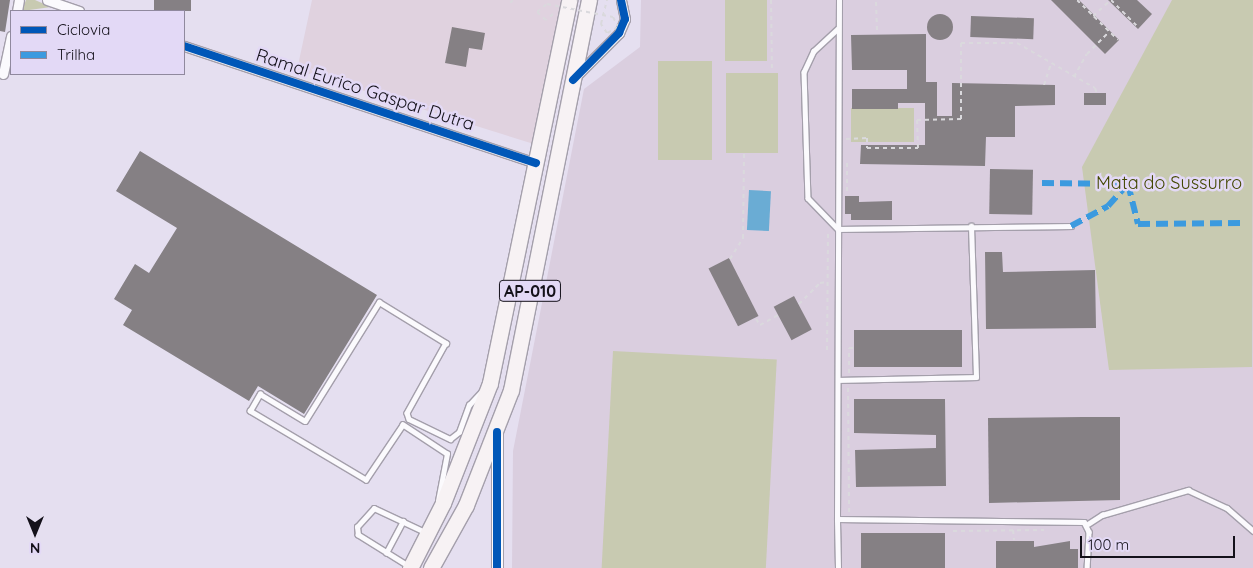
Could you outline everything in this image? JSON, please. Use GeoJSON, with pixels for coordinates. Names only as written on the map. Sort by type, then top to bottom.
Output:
{"type":"FeatureCollection","features":[{"type":"Feature","properties":{"kind":"main road","name":"AP-010"},"geometry":{"type":"LineString","coordinates":[[410,568],[440,510],[490,383],[569,0]]}},
{"type":"Feature","properties":{"kind":"main road","name":"AP-010"},"geometry":{"type":"LineString","coordinates":[[431,568],[466,506],[497,432],[511,390],[589,0]]}},
{"type":"Feature","properties":{"kind":"street"},"geometry":{"type":"LineString","coordinates":[[47,0],[76,10]]}},
{"type":"Feature","properties":{"kind":"street"},"geometry":{"type":"LineString","coordinates":[[573,80],[619,33],[625,19],[620,0]]}},
{"type":"Feature","properties":{"kind":"street"},"geometry":{"type":"LineString","coordinates":[[57,10],[66,7]]}},
{"type":"Feature","properties":{"kind":"street"},"geometry":{"type":"LineString","coordinates":[[2,77],[10,41]]}},
{"type":"Feature","properties":{"kind":"street","name":"Ramal Eurico Gaspar Dutra"},"geometry":{"type":"LineString","coordinates":[[185,46],[536,163]]}},
{"type":"Feature","properties":{"kind":"street"},"geometry":{"type":"LineString","coordinates":[[2,77],[10,65]]}},
{"type":"Feature","properties":{"kind":"street"},"geometry":{"type":"LineString","coordinates":[[497,432],[497,568]]}},
{"type":"Feature","properties":{"kind":"lane"},"geometry":{"type":"LineString","coordinates":[[838,568],[839,0]]}},
{"type":"Feature","properties":{"kind":"lane"},"geometry":{"type":"LineString","coordinates":[[838,29],[814,50],[804,72],[808,198],[838,229],[1071,226]]}},
{"type":"Feature","properties":{"kind":"lane"},"geometry":{"type":"LineString","coordinates":[[838,380],[976,376],[971,226]]}},
{"type":"Feature","properties":{"kind":"lane"},"geometry":{"type":"LineString","coordinates":[[440,510],[437,487],[447,454],[403,425],[366,480],[250,411],[260,394],[305,421],[379,302],[446,343],[407,413],[409,419],[450,438],[459,432],[472,400],[490,383]]}},
{"type":"Feature","properties":{"kind":"lane"},"geometry":{"type":"LineString","coordinates":[[837,519],[1063,520],[1088,524],[1102,515],[1188,490],[1228,508],[1253,531]]}},
{"type":"Feature","properties":{"kind":"lane"},"geometry":{"type":"LineString","coordinates":[[410,568],[358,535],[357,527],[374,508],[428,534]]}},
{"type":"Feature","properties":{"kind":"lane"},"geometry":{"type":"LineString","coordinates":[[386,553],[403,521]]}},
{"type":"Feature","properties":{"kind":"lane"},"geometry":{"type":"LineString","coordinates":[[1087,568],[1088,524]]}},
{"type":"Feature","properties":{"kind":"path"},"geometry":{"type":"LineString","coordinates":[[510,3],[513,0]]}},
{"type":"Feature","properties":{"kind":"path"},"geometry":{"type":"LineString","coordinates":[[553,14],[546,20],[537,12],[547,4],[611,16],[618,24],[610,33],[601,24],[607,0]]}},
{"type":"Feature","properties":{"kind":"path"},"geometry":{"type":"LineString","coordinates":[[771,0],[772,70]]}},
{"type":"Feature","properties":{"kind":"path"},"geometry":{"type":"LineString","coordinates":[[1077,0],[1118,40]]}},
{"type":"Feature","properties":{"kind":"path"},"geometry":{"type":"LineString","coordinates":[[1093,16],[1111,0],[1137,26]]}},
{"type":"Feature","properties":{"kind":"path"},"geometry":{"type":"LineString","coordinates":[[876,2],[877,33]]}},
{"type":"Feature","properties":{"kind":"path"},"geometry":{"type":"LineString","coordinates":[[1074,77],[1087,54],[1109,32]]}},
{"type":"Feature","properties":{"kind":"path"},"geometry":{"type":"LineString","coordinates":[[846,139],[867,138],[867,148],[918,148],[917,120],[961,119],[962,43],[1017,43],[1050,64],[1095,88],[1097,94]]}},
{"type":"Feature","properties":{"kind":"path"},"geometry":{"type":"LineString","coordinates":[[1044,85],[1050,64]]}},
{"type":"Feature","properties":{"kind":"path"},"geometry":{"type":"LineString","coordinates":[[730,259],[744,238],[744,154]]}},
{"type":"Feature","properties":{"kind":"path"},"geometry":{"type":"LineString","coordinates":[[827,350],[828,231]]}},
{"type":"Feature","properties":{"kind":"path"},"geometry":{"type":"LineString","coordinates":[[799,304],[820,283],[827,282]]}},
{"type":"Feature","properties":{"kind":"path"},"geometry":{"type":"LineString","coordinates":[[756,319],[760,325],[778,315]]}},
{"type":"Feature","properties":{"kind":"path"},"geometry":{"type":"LineString","coordinates":[[849,373],[849,348],[853,348]]}},
{"type":"Feature","properties":{"kind":"path"},"geometry":{"type":"LineString","coordinates":[[848,388],[849,514],[858,514]]}},
{"type":"Feature","properties":{"kind":"path"},"geometry":{"type":"LineString","coordinates":[[1013,530],[1014,540]]}},
{"type":"Feature","properties":{"kind":"path"},"geometry":{"type":"LineString","coordinates":[[953,531],[1051,530]]}},
{"type":"Feature","properties":{"kind":"shaded area"},"geometry":{"type":"Polygon","coordinates":[[[312,0],[562,0],[537,145],[297,70],[312,0]]]}},
{"type":"Feature","properties":{"kind":"shaded area"},"geometry":{"type":"Polygon","coordinates":[[[641,0],[1253,0],[1253,568],[512,568],[513,451],[584,89],[640,47],[641,0]]]}},
{"type":"Feature","properties":{"kind":"green space"},"geometry":{"type":"Polygon","coordinates":[[[26,0],[35,0],[51,7],[29,10],[22,10],[26,0]]]}},
{"type":"Feature","properties":{"kind":"green space"},"geometry":{"type":"Polygon","coordinates":[[[725,0],[767,0],[767,61],[725,61],[725,0]]]}},
{"type":"Feature","properties":{"kind":"green space","name":"Mata do Sussurro"},"geometry":{"type":"Polygon","coordinates":[[[1172,0],[1253,0],[1252,367],[1109,370],[1082,167],[1172,0]]]}},
{"type":"Feature","properties":{"kind":"green space"},"geometry":{"type":"Polygon","coordinates":[[[658,61],[712,61],[712,160],[658,160],[658,61]]]}},
{"type":"Feature","properties":{"kind":"green space"},"geometry":{"type":"Polygon","coordinates":[[[726,73],[778,73],[778,153],[726,153],[726,73]]]}},
{"type":"Feature","properties":{"kind":"green space"},"geometry":{"type":"Polygon","coordinates":[[[851,108],[914,108],[914,142],[851,142],[851,108]]]}},
{"type":"Feature","properties":{"kind":"green space"},"geometry":{"type":"Polygon","coordinates":[[[613,351],[777,360],[766,568],[602,568],[613,351]]]}},
{"type":"Feature","properties":{"kind":"water"},"geometry":{"type":"Polygon","coordinates":[[[749,190],[771,191],[769,231],[747,230],[749,190]]]}},
{"type":"Feature","properties":{"kind":"building"},"geometry":{"type":"Polygon","coordinates":[[[0,0],[10,0],[5,32],[0,31],[0,0]]]}},
{"type":"Feature","properties":{"kind":"building"},"geometry":{"type":"Polygon","coordinates":[[[154,0],[191,0],[191,11],[154,10],[154,0]]]}},
{"type":"Feature","properties":{"kind":"building"},"geometry":{"type":"Polygon","coordinates":[[[1051,0],[1079,0],[1119,40],[1105,54],[1051,0]]]}},
{"type":"Feature","properties":{"kind":"building"},"geometry":{"type":"Polygon","coordinates":[[[1108,0],[1137,0],[1152,14],[1138,29],[1108,0]]]}},
{"type":"Feature","properties":{"kind":"building"},"geometry":{"type":"Polygon","coordinates":[[[940,14],[949,18],[953,27],[949,36],[940,40],[931,36],[927,27],[931,18],[940,14]]]}},
{"type":"Feature","properties":{"kind":"building"},"geometry":{"type":"Polygon","coordinates":[[[971,16],[1034,18],[1033,39],[970,37],[971,16]]]}},
{"type":"Feature","properties":{"kind":"building"},"geometry":{"type":"Polygon","coordinates":[[[452,27],[485,33],[482,50],[469,48],[466,67],[445,63],[452,27]]]}},
{"type":"Feature","properties":{"kind":"building"},"geometry":{"type":"Polygon","coordinates":[[[926,34],[926,82],[937,82],[937,116],[952,116],[952,83],[1055,85],[1055,105],[1015,106],[1015,137],[986,137],[985,166],[860,164],[861,145],[925,145],[925,103],[898,103],[898,109],[852,109],[852,89],[907,89],[907,70],[852,70],[851,35],[926,34]]]}},
{"type":"Feature","properties":{"kind":"building"},"geometry":{"type":"Polygon","coordinates":[[[1084,93],[1106,93],[1106,105],[1084,105],[1084,93]]]}},
{"type":"Feature","properties":{"kind":"building"},"geometry":{"type":"Polygon","coordinates":[[[140,151],[377,295],[304,414],[258,386],[249,401],[123,325],[132,310],[114,299],[135,264],[149,273],[177,228],[116,191],[140,151]]]}},
{"type":"Feature","properties":{"kind":"building"},"geometry":{"type":"Polygon","coordinates":[[[990,169],[1033,170],[1032,215],[989,214],[990,169]]]}},
{"type":"Feature","properties":{"kind":"building"},"geometry":{"type":"Polygon","coordinates":[[[845,196],[859,196],[859,202],[892,201],[892,220],[851,220],[851,214],[845,214],[845,196]]]}},
{"type":"Feature","properties":{"kind":"building"},"geometry":{"type":"Polygon","coordinates":[[[985,252],[1002,252],[1003,272],[1095,270],[1096,328],[986,329],[985,252]]]}},
{"type":"Feature","properties":{"kind":"building"},"geometry":{"type":"Polygon","coordinates":[[[729,258],[759,316],[738,326],[709,268],[729,258]]]}},
{"type":"Feature","properties":{"kind":"building"},"geometry":{"type":"Polygon","coordinates":[[[794,296],[812,330],[792,340],[774,307],[794,296]]]}},
{"type":"Feature","properties":{"kind":"building"},"geometry":{"type":"Polygon","coordinates":[[[854,330],[962,330],[962,367],[854,367],[854,330]]]}},
{"type":"Feature","properties":{"kind":"building"},"geometry":{"type":"Polygon","coordinates":[[[854,399],[945,399],[946,486],[856,487],[855,450],[936,448],[936,435],[854,433],[854,399]]]}},
{"type":"Feature","properties":{"kind":"building"},"geometry":{"type":"Polygon","coordinates":[[[1120,417],[1120,500],[989,503],[988,418],[1120,417]]]}},
{"type":"Feature","properties":{"kind":"building"},"geometry":{"type":"Polygon","coordinates":[[[861,533],[945,533],[945,568],[861,568],[861,533]]]}},
{"type":"Feature","properties":{"kind":"building"},"geometry":{"type":"Polygon","coordinates":[[[996,541],[1034,541],[1034,547],[1070,541],[1070,549],[1078,549],[1078,568],[996,568],[996,541]]]}},
{"type":"Feature","properties":{"kind":"marked path"},"geometry":{"type":"LineString","coordinates":[[1042,183],[1128,184],[1138,224],[1241,223]]}},
{"type":"Feature","properties":{"kind":"marked path"},"geometry":{"type":"LineString","coordinates":[[1071,226],[1108,206],[1128,184]]}},
{"type":"Feature","properties":{"kind":"cycle path"},"geometry":{"type":"LineString","coordinates":[[573,80],[619,33],[625,19],[621,0]]}},
{"type":"Feature","properties":{"kind":"cycle path"},"geometry":{"type":"LineString","coordinates":[[185,46],[536,163]]}},
{"type":"Feature","properties":{"kind":"cycle path"},"geometry":{"type":"LineString","coordinates":[[497,432],[497,568]]}}]}
